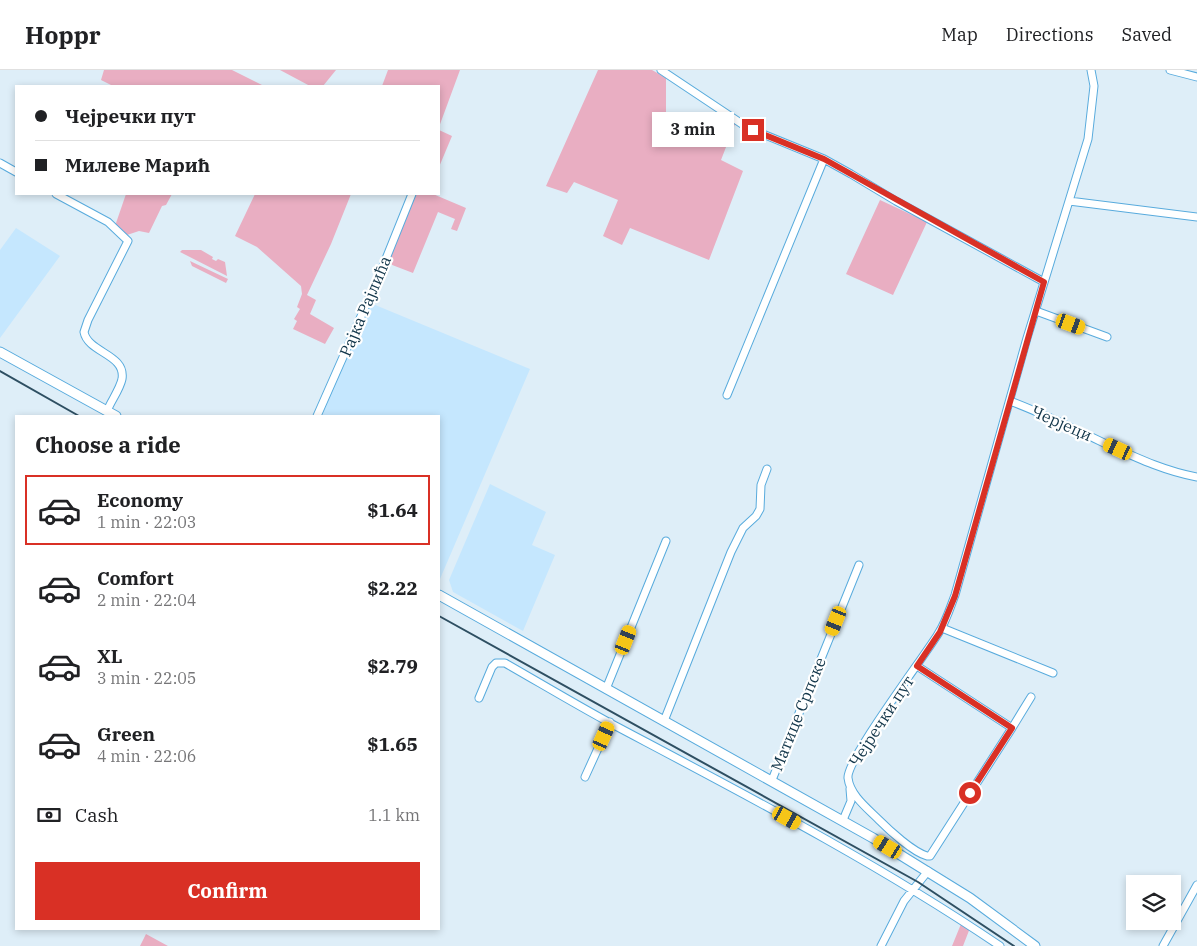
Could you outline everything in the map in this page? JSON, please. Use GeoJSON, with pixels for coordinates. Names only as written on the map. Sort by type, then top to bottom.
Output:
{"type":"FeatureCollection","features":[{"type":"Feature","properties":{"kind":"main road"},"geometry":{"type":"LineString","coordinates":[[0,352],[114,415]]}},
{"type":"Feature","properties":{"kind":"main road","name":"Матице Српске"},"geometry":{"type":"LineString","coordinates":[[440,596],[843,820],[928,871],[999,918],[1035,946]]}},
{"type":"Feature","properties":{"kind":"street"},"geometry":{"type":"LineString","coordinates":[[661,70],[748,128],[824,159],[1044,282]]}},
{"type":"Feature","properties":{"kind":"street","name":"Чејречки пут"},"geometry":{"type":"LineString","coordinates":[[1031,697],[930,856],[925,856],[915,850],[882,823],[850,789],[849,767],[942,628],[955,596],[1044,282],[1090,128],[1094,86],[1091,70]]}},
{"type":"Feature","properties":{"kind":"street"},"geometry":{"type":"LineString","coordinates":[[1170,70],[1197,76]]}},
{"type":"Feature","properties":{"kind":"street"},"geometry":{"type":"LineString","coordinates":[[728,395],[824,159]]}},
{"type":"Feature","properties":{"kind":"street"},"geometry":{"type":"LineString","coordinates":[[0,163],[15,171]]}},
{"type":"Feature","properties":{"kind":"street"},"geometry":{"type":"LineString","coordinates":[[58,195],[108,222],[128,241],[88,320],[84,332],[88,341],[117,362],[121,370],[122,381],[107,411]]}},
{"type":"Feature","properties":{"kind":"street","name":"Рајка Рајлића"},"geometry":{"type":"LineString","coordinates":[[317,415],[378,280],[412,195]]}},
{"type":"Feature","properties":{"kind":"street"},"geometry":{"type":"LineString","coordinates":[[1069,201],[1197,217]]}},
{"type":"Feature","properties":{"kind":"street"},"geometry":{"type":"LineString","coordinates":[[1036,311],[1107,337]]}},
{"type":"Feature","properties":{"kind":"street","name":"Черјеци"},"geometry":{"type":"LineString","coordinates":[[1010,401],[1037,411],[1148,464],[1197,477]]}},
{"type":"Feature","properties":{"kind":"street"},"geometry":{"type":"LineString","coordinates":[[664,721],[714,592],[743,528],[756,516],[760,509],[761,485],[767,469]]}},
{"type":"Feature","properties":{"kind":"street"},"geometry":{"type":"LineString","coordinates":[[606,689],[666,541]]}},
{"type":"Feature","properties":{"kind":"street","name":"Матице Српске"},"geometry":{"type":"LineString","coordinates":[[772,780],[858,565]]}},
{"type":"Feature","properties":{"kind":"street"},"geometry":{"type":"LineString","coordinates":[[942,628],[1053,673]]}},
{"type":"Feature","properties":{"kind":"street"},"geometry":{"type":"LineString","coordinates":[[479,698],[492,667],[496,663],[505,663],[853,854],[912,889],[1000,946]]}},
{"type":"Feature","properties":{"kind":"street","name":"Чејречки пут"},"geometry":{"type":"LineString","coordinates":[[917,666],[1012,728]]}},
{"type":"Feature","properties":{"kind":"street"},"geometry":{"type":"LineString","coordinates":[[585,777],[610,722]]}},
{"type":"Feature","properties":{"kind":"street"},"geometry":{"type":"LineString","coordinates":[[843,820],[852,801],[850,789]]}},
{"type":"Feature","properties":{"kind":"street"},"geometry":{"type":"LineString","coordinates":[[881,946],[904,901],[928,871]]}},
{"type":"Feature","properties":{"kind":"street"},"geometry":{"type":"LineString","coordinates":[[1163,946],[1197,885]]}},
{"type":"Feature","properties":{"kind":"shaded area"},"geometry":{"type":"Polygon","coordinates":[[[104,70],[232,70],[262,85],[111,85],[101,80],[104,70]]]}},
{"type":"Feature","properties":{"kind":"shaded area"},"geometry":{"type":"Polygon","coordinates":[[[280,70],[336,70],[324,85],[308,85],[280,70]]]}},
{"type":"Feature","properties":{"kind":"shaded area"},"geometry":{"type":"Polygon","coordinates":[[[388,70],[460,70],[440,124],[440,85],[382,85],[388,70]]]}},
{"type":"Feature","properties":{"kind":"shaded area"},"geometry":{"type":"Polygon","coordinates":[[[598,70],[652,70],[666,78],[666,126],[704,144],[719,115],[735,124],[721,160],[743,171],[709,260],[630,228],[622,245],[603,236],[618,200],[574,182],[567,193],[546,186],[598,70]]]}},
{"type":"Feature","properties":{"kind":"shaded area"},"geometry":{"type":"Polygon","coordinates":[[[440,130],[452,136],[440,165],[440,130]]]}},
{"type":"Feature","properties":{"kind":"shaded area"},"geometry":{"type":"Polygon","coordinates":[[[126,195],[171,195],[166,205],[162,206],[149,233],[139,231],[127,235],[115,226],[126,195]]]}},
{"type":"Feature","properties":{"kind":"shaded area"},"geometry":{"type":"Polygon","coordinates":[[[255,195],[351,195],[331,244],[307,295],[316,300],[310,314],[334,328],[325,344],[293,329],[297,321],[294,319],[300,309],[297,307],[302,294],[301,286],[257,247],[235,236],[255,195]]]}},
{"type":"Feature","properties":{"kind":"shaded area"},"geometry":{"type":"Polygon","coordinates":[[[415,195],[435,195],[466,208],[457,231],[451,229],[455,219],[438,212],[413,273],[387,263],[415,195]]]}},
{"type":"Feature","properties":{"kind":"shaded area"},"geometry":{"type":"Polygon","coordinates":[[[880,200],[927,222],[893,295],[846,274],[880,200]]]}},
{"type":"Feature","properties":{"kind":"shaded area"},"geometry":{"type":"Polygon","coordinates":[[[16,228],[60,256],[0,338],[0,250],[16,228]]]}},
{"type":"Feature","properties":{"kind":"shaded area"},"geometry":{"type":"Polygon","coordinates":[[[182,250],[201,250],[216,261],[218,259],[225,262],[227,276],[180,252],[182,250]]]}},
{"type":"Feature","properties":{"kind":"shaded area"},"geometry":{"type":"Polygon","coordinates":[[[190,261],[228,279],[226,283],[192,266],[190,261]]]}},
{"type":"Feature","properties":{"kind":"shaded area"},"geometry":{"type":"Polygon","coordinates":[[[368,302],[530,369],[440,579],[440,415],[322,415],[368,302]]]}},
{"type":"Feature","properties":{"kind":"shaded area"},"geometry":{"type":"Polygon","coordinates":[[[490,484],[546,512],[532,545],[555,555],[523,631],[453,592],[449,580],[490,484]]]}},
{"type":"Feature","properties":{"kind":"shaded area"},"geometry":{"type":"Polygon","coordinates":[[[961,924],[970,928],[963,946],[952,946],[961,924]]]}},
{"type":"Feature","properties":{"kind":"shaded area"},"geometry":{"type":"Polygon","coordinates":[[[146,934],[168,946],[140,946],[146,934]]]}},
{"type":"Feature","properties":{"kind":"railway"},"geometry":{"type":"LineString","coordinates":[[0,371],[77,415]]}},
{"type":"Feature","properties":{"kind":"railway"},"geometry":{"type":"LineString","coordinates":[[440,617],[918,882],[1014,946]]}},
{"type":"Feature","properties":{"kind":"route"},"geometry":{"type":"LineString","coordinates":[[753,130],[784,142],[805,153],[824,159],[896,201],[1044,282],[955,596],[940,632],[917,666],[1012,728],[970,793]]}}]}
